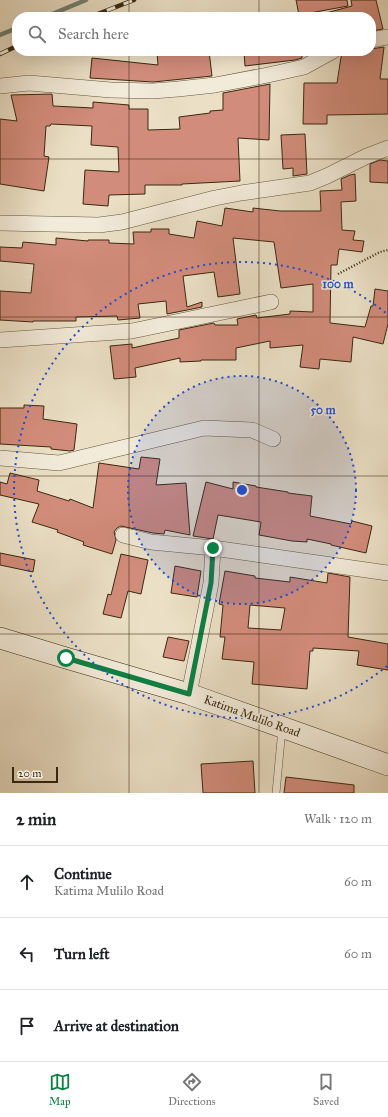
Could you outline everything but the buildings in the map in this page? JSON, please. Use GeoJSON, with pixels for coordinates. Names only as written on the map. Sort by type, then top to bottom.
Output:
{"type":"FeatureCollection","features":[{"type":"Feature","properties":{"kind":"main road","name":"Katima Mulilo Road"},"geometry":{"type":"LineString","coordinates":[[0,638],[189,694],[388,765]]}},
{"type":"Feature","properties":{"kind":"street"},"geometry":{"type":"LineString","coordinates":[[376,39],[388,37]]}},
{"type":"Feature","properties":{"kind":"street"},"geometry":{"type":"LineString","coordinates":[[0,86],[29,84],[111,90],[154,91],[178,89],[223,83],[304,67],[324,56]]}},
{"type":"Feature","properties":{"kind":"street"},"geometry":{"type":"LineString","coordinates":[[0,223],[99,225],[122,222],[215,198],[310,183],[367,156],[388,148]]}},
{"type":"Feature","properties":{"kind":"street"},"geometry":{"type":"LineString","coordinates":[[0,340],[132,331],[271,302]]}},
{"type":"Feature","properties":{"kind":"street"},"geometry":{"type":"LineString","coordinates":[[0,458],[59,463],[204,428],[252,430],[273,439]]}},
{"type":"Feature","properties":{"kind":"street"},"geometry":{"type":"LineString","coordinates":[[123,535],[151,542],[213,548],[388,573]]}},
{"type":"Feature","properties":{"kind":"street"},"geometry":{"type":"LineString","coordinates":[[189,694],[211,583],[213,548]]}},
{"type":"Feature","properties":{"kind":"lane"},"geometry":{"type":"LineString","coordinates":[[276,793],[282,727]]}},
{"type":"Feature","properties":{"kind":"path"},"geometry":{"type":"LineString","coordinates":[[338,274],[380,252],[388,250]]}},
{"type":"Feature","properties":{"kind":"waterway"},"geometry":{"type":"LineString","coordinates":[[57,12],[86,0]]}},
{"type":"Feature","properties":{"kind":"waterway"},"geometry":{"type":"LineString","coordinates":[[0,35],[12,30]]}},
{"type":"Feature","properties":{"kind":"railway"},"geometry":{"type":"LineString","coordinates":[[103,12],[134,0]]}},
{"type":"Feature","properties":{"kind":"railway"},"geometry":{"type":"LineString","coordinates":[[0,54],[12,48]]}},
{"type":"Feature","properties":{"kind":"route"},"geometry":{"type":"LineString","coordinates":[[66,658],[189,694],[211,583],[213,548]]}}]}
